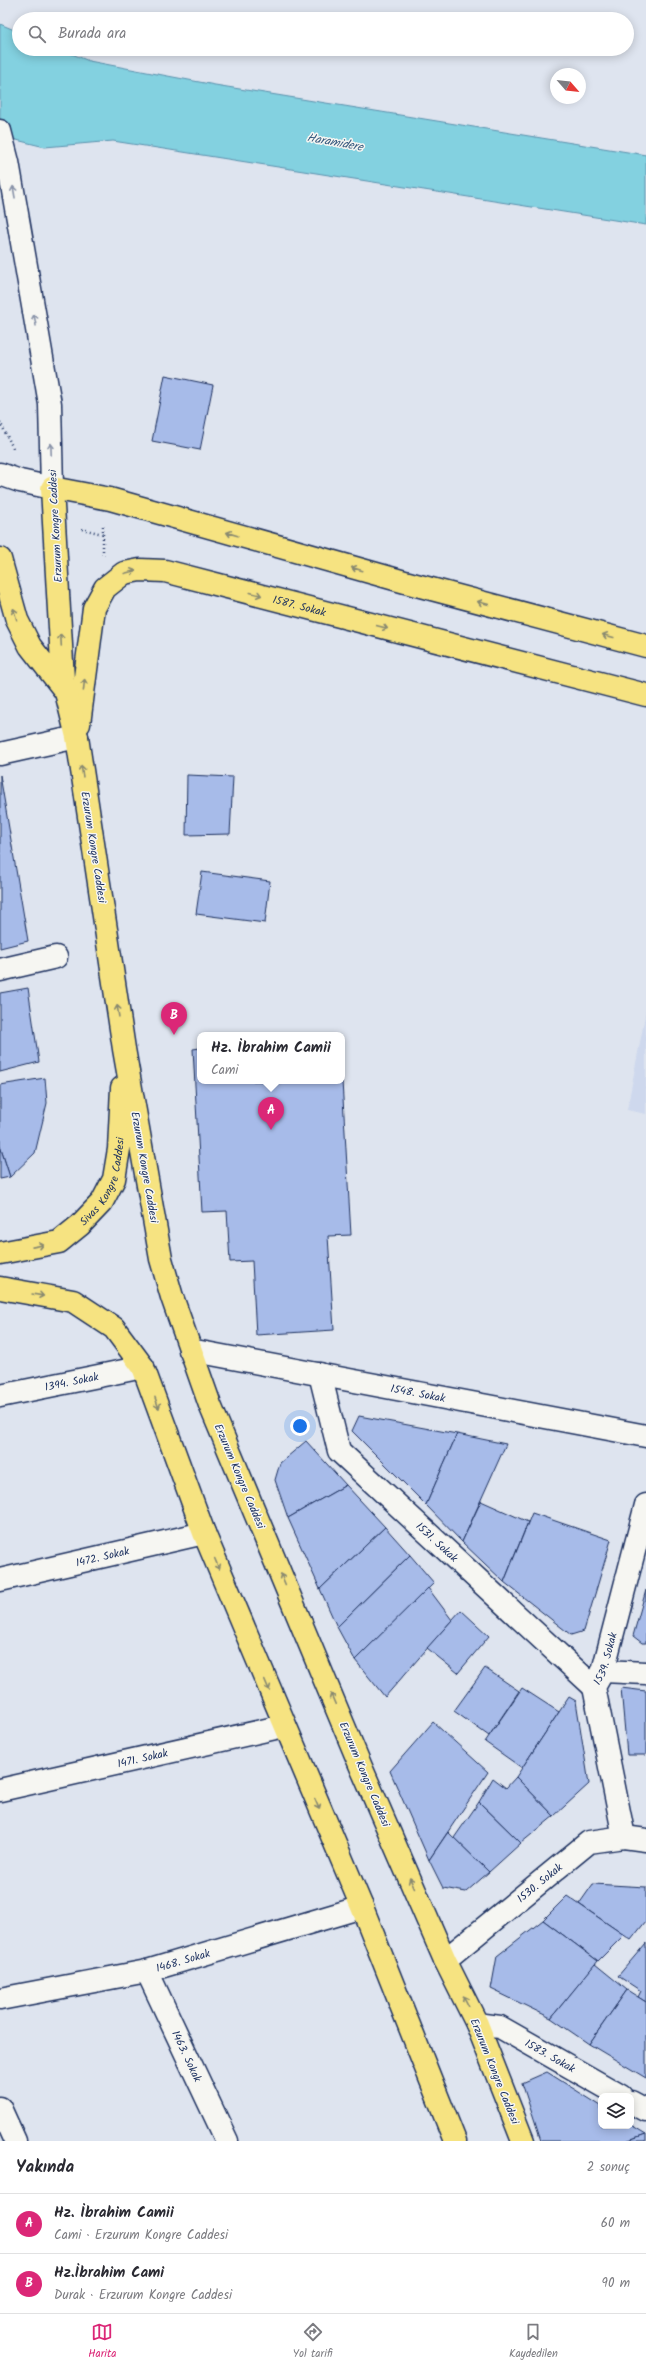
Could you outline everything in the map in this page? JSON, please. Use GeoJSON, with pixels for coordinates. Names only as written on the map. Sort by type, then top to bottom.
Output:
{"type":"FeatureCollection","features":[{"type":"Feature","properties":{"kind":"main road"},"geometry":{"type":"LineString","coordinates":[[52,488],[110,499],[405,582],[646,646]]}},
{"type":"Feature","properties":{"kind":"main road","name":"Erzurum Kongre Caddesi"},"geometry":{"type":"LineString","coordinates":[[52,488],[63,680],[77,737],[124,1049],[161,1259],[190,1350],[210,1404],[361,1767],[445,1960],[477,2024],[523,2141]]}},
{"type":"Feature","properties":{"kind":"main road"},"geometry":{"type":"LineString","coordinates":[[0,559],[16,620],[30,646],[66,693]]}},
{"type":"Feature","properties":{"kind":"main road","name":"1587. Sokak"},"geometry":{"type":"LineString","coordinates":[[77,737],[94,608],[105,588],[124,574],[140,570],[165,571],[646,695]]}},
{"type":"Feature","properties":{"kind":"main road","name":"Sivas Kongre Caddesi"},"geometry":{"type":"LineString","coordinates":[[0,1253],[59,1242],[80,1225],[102,1202],[114,1179],[119,1149],[124,1049]]}},
{"type":"Feature","properties":{"kind":"main road"},"geometry":{"type":"LineString","coordinates":[[0,1288],[73,1301],[114,1328],[143,1367],[204,1533],[284,1726],[362,1907],[455,2141]]}},
{"type":"Feature","properties":{"kind":"street","name":"Erzurum Kongre Caddesi"},"geometry":{"type":"LineString","coordinates":[[0,132],[8,162],[50,404],[52,488]]}},
{"type":"Feature","properties":{"kind":"street"},"geometry":{"type":"LineString","coordinates":[[0,474],[20,481],[52,488]]}},
{"type":"Feature","properties":{"kind":"street"},"geometry":{"type":"LineString","coordinates":[[0,754],[77,737]]}},
{"type":"Feature","properties":{"kind":"street"},"geometry":{"type":"LineString","coordinates":[[0,970],[56,957]]}},
{"type":"Feature","properties":{"kind":"street","name":"1548. Sokak"},"geometry":{"type":"LineString","coordinates":[[190,1350],[646,1436]]}},
{"type":"Feature","properties":{"kind":"street","name":"1394. Sokak"},"geometry":{"type":"LineString","coordinates":[[0,1396],[143,1367]]}},
{"type":"Feature","properties":{"kind":"street","name":"1531. Sokak"},"geometry":{"type":"LineString","coordinates":[[320,1374],[339,1451],[599,1679]]}},
{"type":"Feature","properties":{"kind":"street","name":"1539. Sokak"},"geometry":{"type":"LineString","coordinates":[[624,1837],[599,1679],[644,1518]]}},
{"type":"Feature","properties":{"kind":"street","name":"1472. Sokak"},"geometry":{"type":"LineString","coordinates":[[0,1580],[204,1533]]}},
{"type":"Feature","properties":{"kind":"street"},"geometry":{"type":"LineString","coordinates":[[599,1679],[646,1673]]}},
{"type":"Feature","properties":{"kind":"street","name":"1471. Sokak"},"geometry":{"type":"LineString","coordinates":[[0,1790],[284,1726]]}},
{"type":"Feature","properties":{"kind":"street","name":"1530. Sokak"},"geometry":{"type":"LineString","coordinates":[[445,1960],[589,1842],[624,1837],[646,1840]]}},
{"type":"Feature","properties":{"kind":"street","name":"1468. Sokak"},"geometry":{"type":"LineString","coordinates":[[0,1999],[147,1971],[362,1907]]}},
{"type":"Feature","properties":{"kind":"street","name":"1463. Sokak"},"geometry":{"type":"LineString","coordinates":[[147,1971],[228,2141]]}},
{"type":"Feature","properties":{"kind":"street","name":"1583. Sokak"},"geometry":{"type":"LineString","coordinates":[[477,2024],[500,2027],[616,2093]]}},
{"type":"Feature","properties":{"kind":"street"},"geometry":{"type":"LineString","coordinates":[[634,2104],[646,2110]]}},
{"type":"Feature","properties":{"kind":"street"},"geometry":{"type":"LineString","coordinates":[[0,2108],[15,2141]]}},
{"type":"Feature","properties":{"kind":"path"},"geometry":{"type":"LineString","coordinates":[[0,422],[15,453]]}},
{"type":"Feature","properties":{"kind":"path"},"geometry":{"type":"LineString","coordinates":[[103,523],[103,563]]}},
{"type":"Feature","properties":{"kind":"path"},"geometry":{"type":"LineString","coordinates":[[76,528],[103,534]]}},
{"type":"Feature","properties":{"kind":"shaded area"},"geometry":{"type":"Polygon","coordinates":[[[646,1011],[646,1114],[627,1110],[646,1011]]]}},
{"type":"Feature","properties":{"kind":"water","name":"Haramidere"},"geometry":{"type":"Polygon","coordinates":[[[0,24],[12,29],[12,56],[77,56],[89,61],[215,85],[646,155],[646,225],[113,141],[45,147],[0,136],[0,24]]]}},
{"type":"Feature","properties":{"kind":"building"},"geometry":{"type":"Polygon","coordinates":[[[165,375],[213,385],[200,450],[152,441],[165,375]]]}},
{"type":"Feature","properties":{"kind":"building"},"geometry":{"type":"Polygon","coordinates":[[[0,775],[28,941],[0,948],[0,775]]]}},
{"type":"Feature","properties":{"kind":"building"},"geometry":{"type":"Polygon","coordinates":[[[187,775],[233,777],[230,834],[186,835],[187,775]]]}},
{"type":"Feature","properties":{"kind":"building"},"geometry":{"type":"Polygon","coordinates":[[[202,872],[270,881],[265,923],[196,914],[202,872]]]}},
{"type":"Feature","properties":{"kind":"building"},"geometry":{"type":"Polygon","coordinates":[[[28,988],[39,1062],[0,1072],[0,993],[28,988]]]}},
{"type":"Feature","properties":{"kind":"building"},"geometry":{"type":"Polygon","coordinates":[[[197,1048],[197,1084],[342,1084],[351,1235],[328,1236],[334,1330],[256,1335],[252,1261],[230,1262],[227,1211],[202,1212],[193,1049],[197,1048]]]}},
{"type":"Feature","properties":{"kind":"building"},"geometry":{"type":"Polygon","coordinates":[[[45,1078],[47,1103],[35,1153],[10,1177],[0,1146],[0,1085],[45,1078]]]}},
{"type":"Feature","properties":{"kind":"building"},"geometry":{"type":"Polygon","coordinates":[[[0,1146],[10,1177],[0,1179],[0,1146]]]}},
{"type":"Feature","properties":{"kind":"building"},"geometry":{"type":"Polygon","coordinates":[[[359,1416],[457,1434],[426,1505],[352,1431],[359,1416]]]}},
{"type":"Feature","properties":{"kind":"building"},"geometry":{"type":"Polygon","coordinates":[[[457,1434],[506,1444],[462,1542],[426,1505],[457,1434]]]}},
{"type":"Feature","properties":{"kind":"building"},"geometry":{"type":"Polygon","coordinates":[[[306,1441],[346,1485],[288,1518],[275,1480],[280,1463],[306,1441]]]}},
{"type":"Feature","properties":{"kind":"building"},"geometry":{"type":"Polygon","coordinates":[[[346,1485],[385,1527],[320,1589],[288,1518],[346,1485]]]}},
{"type":"Feature","properties":{"kind":"building"},"geometry":{"type":"Polygon","coordinates":[[[481,1501],[528,1522],[504,1582],[462,1542],[481,1501]]]}},
{"type":"Feature","properties":{"kind":"building"},"geometry":{"type":"Polygon","coordinates":[[[532,1513],[611,1540],[584,1631],[571,1635],[504,1582],[532,1513]]]}},
{"type":"Feature","properties":{"kind":"building"},"geometry":{"type":"Polygon","coordinates":[[[385,1527],[410,1555],[337,1627],[320,1589],[385,1527]]]}},
{"type":"Feature","properties":{"kind":"building"},"geometry":{"type":"Polygon","coordinates":[[[410,1555],[434,1583],[355,1660],[337,1627],[410,1555]]]}},
{"type":"Feature","properties":{"kind":"building"},"geometry":{"type":"Polygon","coordinates":[[[428,1588],[452,1620],[385,1697],[355,1660],[428,1588]]]}},
{"type":"Feature","properties":{"kind":"building"},"geometry":{"type":"Polygon","coordinates":[[[646,1590],[646,1643],[642,1643],[633,1636],[646,1590]]]}},
{"type":"Feature","properties":{"kind":"building"},"geometry":{"type":"Polygon","coordinates":[[[461,1610],[489,1636],[458,1673],[427,1648],[461,1610]]]}},
{"type":"Feature","properties":{"kind":"building"},"geometry":{"type":"Polygon","coordinates":[[[485,1668],[519,1691],[489,1736],[454,1711],[485,1668]]]}},
{"type":"Feature","properties":{"kind":"building"},"geometry":{"type":"Polygon","coordinates":[[[522,1688],[559,1712],[522,1768],[485,1742],[522,1688]]]}},
{"type":"Feature","properties":{"kind":"building"},"geometry":{"type":"Polygon","coordinates":[[[621,1688],[646,1691],[646,1755],[627,1755],[621,1688]]]}},
{"type":"Feature","properties":{"kind":"building"},"geometry":{"type":"Polygon","coordinates":[[[569,1697],[576,1701],[589,1784],[554,1816],[516,1777],[569,1697]]]}},
{"type":"Feature","properties":{"kind":"building"},"geometry":{"type":"Polygon","coordinates":[[[433,1722],[488,1772],[429,1860],[390,1771],[433,1722]]]}},
{"type":"Feature","properties":{"kind":"building"},"geometry":{"type":"Polygon","coordinates":[[[516,1777],[554,1816],[521,1843],[479,1802],[493,1778],[506,1788],[516,1777]]]}},
{"type":"Feature","properties":{"kind":"building"},"geometry":{"type":"Polygon","coordinates":[[[479,1802],[521,1843],[489,1872],[454,1838],[479,1802]]]}},
{"type":"Feature","properties":{"kind":"building"},"geometry":{"type":"Polygon","coordinates":[[[448,1832],[489,1872],[466,1892],[443,1888],[429,1860],[448,1832]]]}},
{"type":"Feature","properties":{"kind":"building"},"geometry":{"type":"Polygon","coordinates":[[[593,1884],[646,1887],[646,1921],[631,1940],[579,1904],[593,1884]]]}},
{"type":"Feature","properties":{"kind":"building"},"geometry":{"type":"Polygon","coordinates":[[[567,1896],[624,1935],[598,1961],[543,1920],[567,1896]]]}},
{"type":"Feature","properties":{"kind":"building"},"geometry":{"type":"Polygon","coordinates":[[[543,1920],[598,1961],[551,2018],[491,1989],[497,1956],[543,1920]]]}},
{"type":"Feature","properties":{"kind":"building"},"geometry":{"type":"Polygon","coordinates":[[[646,1943],[646,2002],[638,1997],[641,1991],[618,1976],[646,1943]]]}},
{"type":"Feature","properties":{"kind":"building"},"geometry":{"type":"Polygon","coordinates":[[[595,1964],[627,1990],[589,2044],[551,2018],[595,1964]]]}},
{"type":"Feature","properties":{"kind":"building"},"geometry":{"type":"Polygon","coordinates":[[[627,1990],[646,2002],[646,2078],[589,2044],[627,1990]]]}},
{"type":"Feature","properties":{"kind":"building"},"geometry":{"type":"Polygon","coordinates":[[[547,2072],[598,2104],[598,2129],[634,2129],[634,2127],[646,2134],[626,2141],[541,2141],[522,2083],[547,2072]]]}},
{"type":"Feature","properties":{"kind":"building"},"geometry":{"type":"Polygon","coordinates":[[[646,2134],[646,2141],[626,2141],[646,2134]]]}},
{"type":"Feature","properties":{"kind":"place","name":"Hz.İbrahim Cami"},"geometry":{"type":"Point","coordinates":[174,1035]}},
{"type":"Feature","properties":{"kind":"place","name":"Hz. İbrahim Camii"},"geometry":{"type":"Point","coordinates":[271,1130]}}]}
